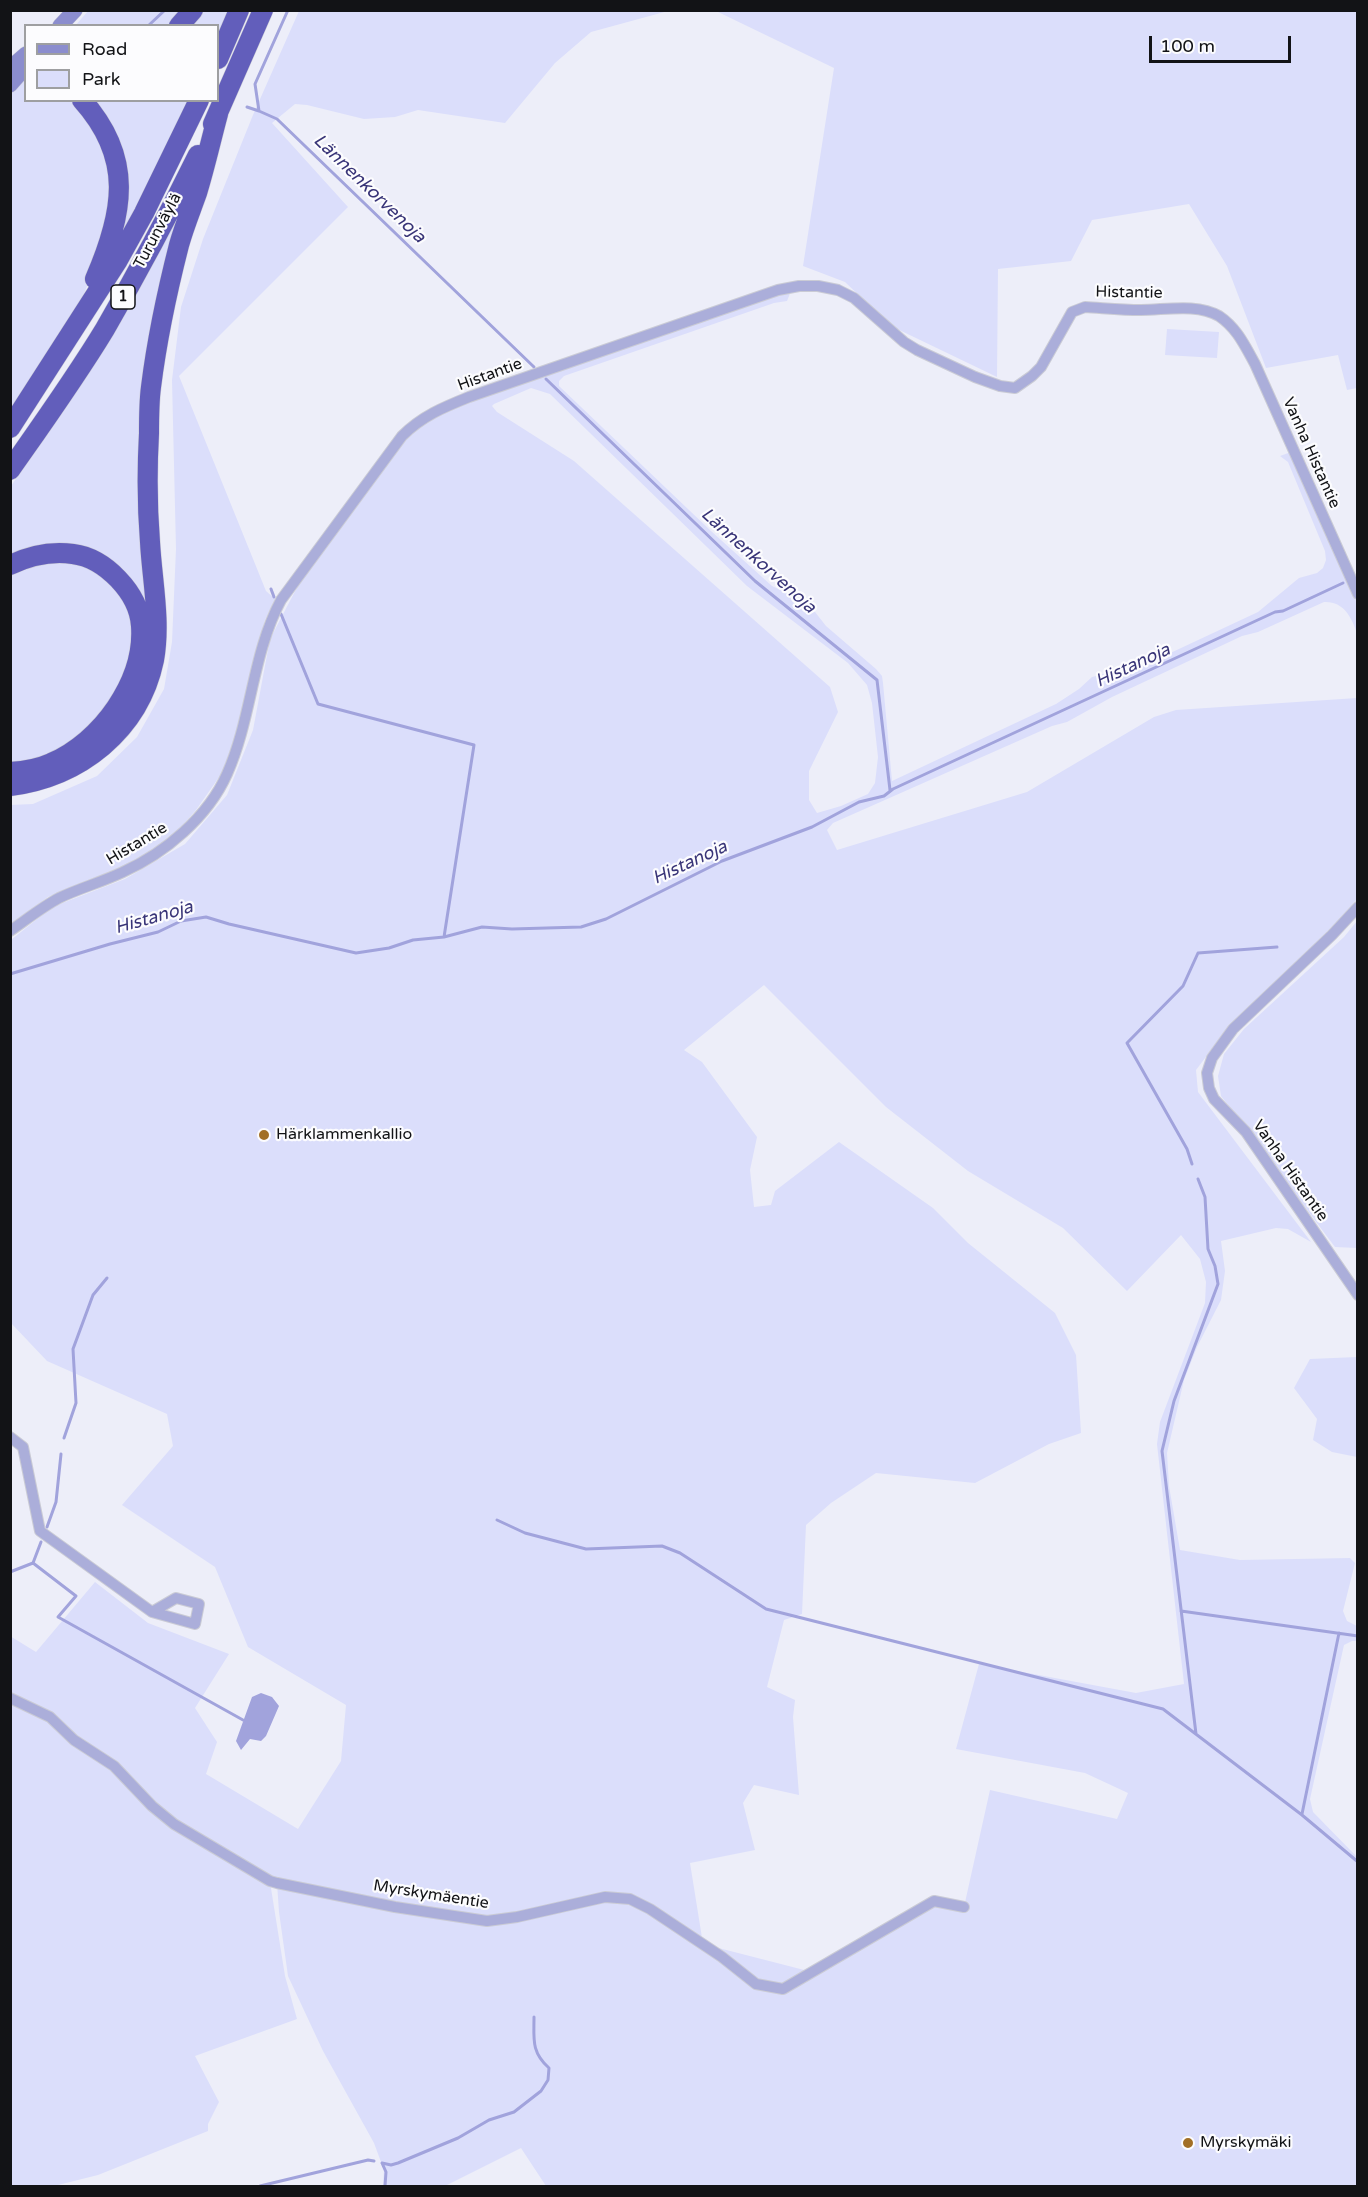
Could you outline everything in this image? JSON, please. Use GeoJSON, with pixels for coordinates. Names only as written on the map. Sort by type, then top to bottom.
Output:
{"type":"FeatureCollection","features":[{"type":"Feature","properties":{"kind":"highway"},"geometry":{"type":"LineString","coordinates":[[181,24],[194,10]]}},
{"type":"Feature","properties":{"kind":"highway"},"geometry":{"type":"LineString","coordinates":[[219,57],[239,10]]}},
{"type":"Feature","properties":{"kind":"highway","name":"Turunväylä"},"geometry":{"type":"LineString","coordinates":[[10,470],[104,330],[164,224],[218,114],[263,10]]}},
{"type":"Feature","properties":{"kind":"highway"},"geometry":{"type":"LineString","coordinates":[[84,102],[95,114],[110,139],[117,160],[120,180],[113,233],[89,294],[84,315]]}},
{"type":"Feature","properties":{"kind":"highway","name":"Turunväylä"},"geometry":{"type":"LineString","coordinates":[[10,428],[84,315],[144,213],[198,102]]}},
{"type":"Feature","properties":{"kind":"highway"},"geometry":{"type":"LineString","coordinates":[[10,786],[30,784],[60,775],[83,762],[119,730],[136,706],[146,685],[154,658],[157,625],[147,471],[150,390],[161,321],[180,242],[218,114]]}},
{"type":"Feature","properties":{"kind":"highway"},"geometry":{"type":"LineString","coordinates":[[10,565],[40,556],[57,554],[74,554],[87,558],[113,574],[125,587],[137,606],[141,625],[136,669],[127,691],[112,715],[90,737],[51,763],[10,772]]}},
{"type":"Feature","properties":{"kind":"main road"},"geometry":{"type":"LineString","coordinates":[[62,24],[75,10]]}},
{"type":"Feature","properties":{"kind":"main road"},"geometry":{"type":"LineString","coordinates":[[10,68],[24,56]]}},
{"type":"Feature","properties":{"kind":"main road"},"geometry":{"type":"LineString","coordinates":[[10,85],[24,69]]}},
{"type":"Feature","properties":{"kind":"street","name":"Histantie"},"geometry":{"type":"LineString","coordinates":[[10,932],[57,899],[122,873],[161,851],[200,815],[226,777],[238,746],[264,640],[270,620],[281,600],[402,436],[412,426],[431,414],[469,398],[778,290],[799,286],[818,286],[838,290],[854,298],[896,336],[917,350],[975,377],[1015,388],[1041,367],[1067,318],[1078,309],[1085,307],[1176,309]]}},
{"type":"Feature","properties":{"kind":"street","name":"Vanha Histantie"},"geometry":{"type":"LineString","coordinates":[[1176,309],[1202,310],[1212,313],[1233,328],[1266,389],[1358,594]]}},
{"type":"Feature","properties":{"kind":"street","name":"Vanha Histantie"},"geometry":{"type":"LineString","coordinates":[[1358,908],[1332,936],[1233,1029],[1212,1058],[1208,1073],[1209,1088],[1214,1099],[1246,1132],[1358,1295]]}},
{"type":"Feature","properties":{"kind":"street"},"geometry":{"type":"LineString","coordinates":[[10,1437],[23,1447],[40,1531],[152,1612]]}},
{"type":"Feature","properties":{"kind":"street","name":"Myrskymäentie"},"geometry":{"type":"LineString","coordinates":[[10,1698],[50,1717],[74,1740],[114,1766],[152,1806],[174,1824],[277,1883],[488,1921],[517,1917],[605,1897],[630,1899],[722,1957],[756,1984],[783,1989],[934,1901],[964,1907]]}},
{"type":"Feature","properties":{"kind":"green space"},"geometry":{"type":"Polygon","coordinates":[[[88,11],[185,11],[172,24],[77,24],[88,11]]]}},
{"type":"Feature","properties":{"kind":"green space"},"geometry":{"type":"Polygon","coordinates":[[[200,11],[230,11],[219,37],[219,24],[187,24],[200,11]]]}},
{"type":"Feature","properties":{"kind":"green space"},"geometry":{"type":"Polygon","coordinates":[[[299,11],[668,11],[591,32],[555,63],[505,123],[418,110],[395,117],[364,119],[295,104],[272,123],[348,207],[179,376],[266,591],[275,599],[265,620],[235,737],[222,773],[196,810],[176,833],[157,848],[123,866],[48,897],[11,924],[10,805],[33,804],[97,776],[137,737],[164,689],[172,642],[176,549],[172,380],[181,307],[203,239],[253,115],[299,11]]]}},
{"type":"Feature","properties":{"kind":"green space"},"geometry":{"type":"Polygon","coordinates":[[[716,11],[1357,11],[1357,388],[1347,390],[1338,355],[1266,368],[1227,266],[1189,204],[1092,220],[1071,261],[998,269],[997,377],[891,326],[845,282],[803,266],[834,68],[716,11]]]}},
{"type":"Feature","properties":{"kind":"green space"},"geometry":{"type":"Polygon","coordinates":[[[24,78],[24,102],[77,102],[99,127],[114,182],[100,255],[78,308],[11,410],[10,92],[24,78]]]}},
{"type":"Feature","properties":{"kind":"green space"},"geometry":{"type":"Polygon","coordinates":[[[90,102],[189,102],[119,241],[125,197],[90,102]]]}},
{"type":"Feature","properties":{"kind":"green space"},"geometry":{"type":"Polygon","coordinates":[[[189,195],[164,286],[146,403],[143,471],[153,616],[150,649],[142,678],[131,705],[115,728],[96,747],[72,763],[43,775],[11,782],[11,777],[44,769],[68,759],[95,738],[114,718],[129,696],[140,672],[146,647],[145,622],[137,598],[121,575],[96,558],[69,551],[40,553],[11,561],[11,486],[89,371],[132,301],[189,195]]]}},
{"type":"Feature","properties":{"kind":"green space"},"geometry":{"type":"Polygon","coordinates":[[[791,291],[787,301],[774,303],[564,376],[559,381],[559,386],[772,586],[808,603],[826,626],[882,676],[892,781],[1056,704],[1079,689],[1092,677],[1149,663],[1258,612],[1299,578],[1317,573],[1323,568],[1326,560],[1325,551],[1288,462],[1280,456],[1291,452],[1357,603],[1357,633],[1352,621],[1341,607],[1331,602],[1324,602],[1258,632],[1242,636],[1112,697],[1067,722],[1052,726],[833,823],[827,830],[837,850],[1027,792],[1154,717],[1176,710],[1357,698],[1357,899],[1320,943],[1227,1029],[1196,1070],[1198,1092],[1311,1242],[1288,1229],[1276,1228],[1221,1241],[1225,1271],[1221,1300],[1197,1347],[1184,1380],[1167,1453],[1169,1486],[1180,1550],[1240,1560],[1350,1558],[1355,1563],[1343,1611],[1347,1621],[1357,1626],[1357,1641],[1344,1645],[1310,1799],[1313,1812],[1357,1857],[1357,2186],[546,2186],[521,2148],[445,2186],[383,2186],[384,2170],[374,2143],[323,2051],[288,1976],[277,1883],[270,1882],[285,1976],[297,2019],[195,2056],[219,2102],[208,2124],[208,2131],[98,2175],[54,2186],[11,2186],[10,1636],[36,1652],[95,1582],[148,1623],[229,1654],[195,1708],[217,1742],[206,1774],[298,1829],[341,1761],[346,1705],[248,1647],[215,1567],[122,1505],[173,1446],[167,1414],[47,1361],[11,1323],[11,940],[52,907],[125,879],[185,844],[227,795],[253,730],[270,639],[302,578],[410,434],[439,414],[791,291]],[[531,388],[492,406],[497,412],[574,461],[830,687],[838,712],[809,771],[809,800],[817,813],[841,806],[868,794],[875,783],[878,757],[872,703],[867,685],[848,663],[747,586],[550,394],[531,388]],[[764,985],[684,1050],[702,1062],[757,1137],[750,1170],[754,1207],[771,1205],[775,1191],[839,1142],[933,1208],[968,1243],[1055,1313],[1076,1355],[1081,1433],[1049,1444],[975,1483],[876,1473],[831,1503],[806,1525],[802,1614],[784,1620],[767,1687],[795,1700],[793,1717],[799,1795],[754,1785],[743,1803],[755,1850],[690,1863],[703,1944],[812,1972],[934,1901],[964,1907],[990,1790],[1117,1819],[1128,1793],[1085,1773],[956,1749],[979,1664],[1136,1693],[1184,1684],[1157,1444],[1160,1422],[1205,1303],[1206,1282],[1200,1259],[1181,1235],[1127,1291],[1063,1228],[968,1171],[886,1107],[764,985]]]}},
{"type":"Feature","properties":{"kind":"green space"},"geometry":{"type":"Polygon","coordinates":[[[1167,329],[1219,332],[1217,358],[1165,355],[1167,329]]]}},
{"type":"Feature","properties":{"kind":"green space"},"geometry":{"type":"Polygon","coordinates":[[[43,560],[96,567],[133,608],[135,659],[110,710],[63,751],[11,767],[11,570],[43,560]]]}},
{"type":"Feature","properties":{"kind":"green space"},"geometry":{"type":"Polygon","coordinates":[[[1357,921],[1357,1248],[1335,1247],[1221,1096],[1218,1076],[1224,1054],[1244,1029],[1344,937],[1357,921]]]}},
{"type":"Feature","properties":{"kind":"green space"},"geometry":{"type":"Polygon","coordinates":[[[1358,1357],[1357,1457],[1332,1452],[1313,1440],[1317,1419],[1294,1388],[1310,1359],[1358,1357]]]}},
{"type":"Feature","properties":{"kind":"water"},"geometry":{"type":"Polygon","coordinates":[[[261,1693],[272,1697],[279,1706],[266,1736],[261,1741],[250,1739],[241,1750],[236,1741],[252,1697],[261,1693]]]}},
{"type":"Feature","properties":{"kind":"waterway"},"geometry":{"type":"LineString","coordinates":[[150,24],[165,10]]}},
{"type":"Feature","properties":{"kind":"waterway","name":"Lännenkorvenoja"},"geometry":{"type":"LineString","coordinates":[[288,10],[255,84],[259,111],[277,119],[534,367]]}},
{"type":"Feature","properties":{"kind":"waterway"},"geometry":{"type":"LineString","coordinates":[[247,107],[259,111]]}},
{"type":"Feature","properties":{"kind":"waterway","name":"Lännenkorvenoja"},"geometry":{"type":"LineString","coordinates":[[546,379],[755,581],[877,680],[890,790]]}},
{"type":"Feature","properties":{"kind":"waterway","name":"Histanoja"},"geometry":{"type":"LineString","coordinates":[[10,974],[158,932],[181,921],[206,917],[356,953],[389,948],[413,940],[444,937],[482,927],[512,929],[581,927],[606,919],[722,861],[812,827],[859,802],[884,796],[893,789],[1275,612],[1283,611],[1343,583]]}},
{"type":"Feature","properties":{"kind":"waterway"},"geometry":{"type":"LineString","coordinates":[[271,589],[274,597]]}},
{"type":"Feature","properties":{"kind":"waterway"},"geometry":{"type":"LineString","coordinates":[[281,614],[318,704],[474,745],[444,937]]}},
{"type":"Feature","properties":{"kind":"waterway"},"geometry":{"type":"LineString","coordinates":[[1192,1164],[1187,1149],[1127,1043],[1183,986],[1198,953],[1277,947]]}},
{"type":"Feature","properties":{"kind":"waterway"},"geometry":{"type":"LineString","coordinates":[[1196,1734],[1162,1451],[1174,1401],[1218,1284],[1215,1266],[1208,1249],[1205,1197],[1198,1179]]}},
{"type":"Feature","properties":{"kind":"waterway"},"geometry":{"type":"LineString","coordinates":[[64,1438],[76,1403],[73,1349],[93,1295],[107,1278]]}},
{"type":"Feature","properties":{"kind":"waterway"},"geometry":{"type":"LineString","coordinates":[[47,1527],[56,1502],[61,1454]]}},
{"type":"Feature","properties":{"kind":"waterway"},"geometry":{"type":"LineString","coordinates":[[497,1520],[525,1533],[586,1549],[662,1546],[680,1553],[766,1609],[1163,1709],[1302,1815],[1358,1862]]}},
{"type":"Feature","properties":{"kind":"waterway"},"geometry":{"type":"LineString","coordinates":[[41,1542],[33,1563],[76,1596],[58,1617],[243,1720]]}},
{"type":"Feature","properties":{"kind":"waterway"},"geometry":{"type":"LineString","coordinates":[[10,1572],[33,1563]]}},
{"type":"Feature","properties":{"kind":"waterway"},"geometry":{"type":"LineString","coordinates":[[1181,1611],[1358,1636]]}},
{"type":"Feature","properties":{"kind":"waterway"},"geometry":{"type":"LineString","coordinates":[[1302,1814],[1339,1633]]}},
{"type":"Feature","properties":{"kind":"waterway"},"geometry":{"type":"LineString","coordinates":[[382,2163],[391,2165],[398,2163],[458,2138],[489,2120],[514,2112],[541,2091],[548,2080],[549,2068],[536,2051],[534,2017]]}},
{"type":"Feature","properties":{"kind":"waterway"},"geometry":{"type":"LineString","coordinates":[[260,2186],[368,2160],[374,2161]]}},
{"type":"Feature","properties":{"kind":"waterway"},"geometry":{"type":"LineString","coordinates":[[382,2163],[386,2172],[385,2186]]}},
{"type":"Feature","properties":{"kind":"place","name":"Härklammenkallio"},"geometry":{"type":"Point","coordinates":[264,1135]}},
{"type":"Feature","properties":{"kind":"place","name":"Myrskymäki"},"geometry":{"type":"Point","coordinates":[1188,2143]}}]}
